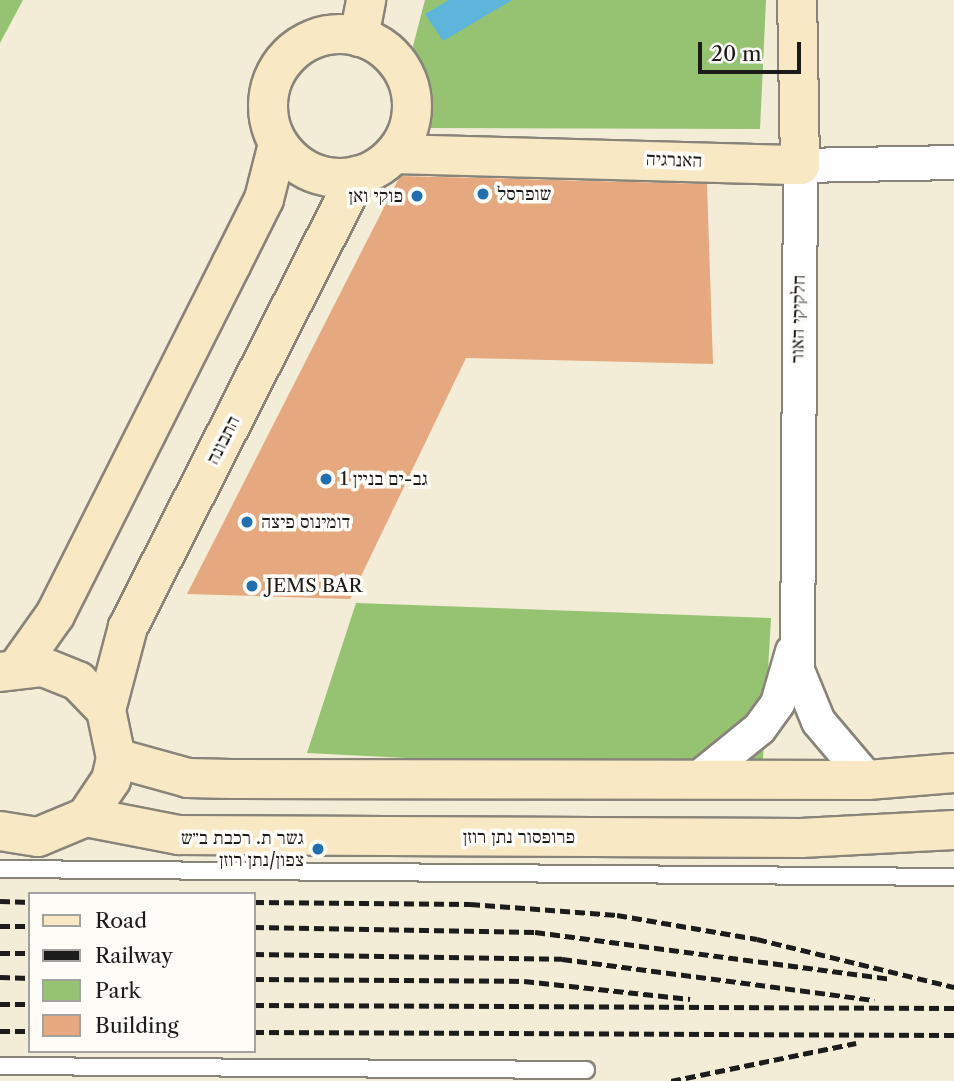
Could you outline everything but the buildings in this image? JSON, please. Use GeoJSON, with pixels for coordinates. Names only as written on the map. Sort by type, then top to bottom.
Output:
{"type":"FeatureCollection","features":[{"type":"Feature","properties":{"kind":"street"},"geometry":{"type":"LineString","coordinates":[[359,37],[366,0]]}},
{"type":"Feature","properties":{"kind":"street","name":"חלקיקי האור"},"geometry":{"type":"LineString","coordinates":[[797,0],[800,164],[795,639],[803,694],[869,780]]}},
{"type":"Feature","properties":{"kind":"street"},"geometry":{"type":"LineString","coordinates":[[9,670],[55,615],[264,199],[278,144],[268,112],[276,72],[312,39],[359,37],[383,46],[411,86],[413,110],[395,154],[357,176],[312,173],[278,144]]}},
{"type":"Feature","properties":{"kind":"street","name":"האנרגיה"},"geometry":{"type":"LineString","coordinates":[[395,154],[800,164],[954,162]]}},
{"type":"Feature","properties":{"kind":"street","name":"התבונה"},"geometry":{"type":"LineString","coordinates":[[106,710],[128,627],[357,176]]}},
{"type":"Feature","properties":{"kind":"street","name":"חלקיקי האור"},"geometry":{"type":"LineString","coordinates":[[695,780],[760,728],[777,703],[795,639]]}},
{"type":"Feature","properties":{"kind":"street"},"geometry":{"type":"LineString","coordinates":[[0,831],[38,837],[86,817],[111,780],[116,758],[106,710],[86,687],[59,671],[9,670]]}},
{"type":"Feature","properties":{"kind":"street"},"geometry":{"type":"LineString","coordinates":[[116,758],[188,778],[869,780],[954,773]]}},
{"type":"Feature","properties":{"kind":"street","name":"פרופסור נתן רוזן"},"geometry":{"type":"LineString","coordinates":[[86,817],[179,835],[800,838],[954,830]]}},
{"type":"Feature","properties":{"kind":"lane"},"geometry":{"type":"LineString","coordinates":[[0,869],[954,877]]}},
{"type":"Feature","properties":{"kind":"lane"},"geometry":{"type":"LineString","coordinates":[[0,1066],[586,1070]]}},
{"type":"Feature","properties":{"kind":"green space"},"geometry":{"type":"Polygon","coordinates":[[[0,0],[23,0],[0,43],[0,0]]]}},
{"type":"Feature","properties":{"kind":"green space"},"geometry":{"type":"Polygon","coordinates":[[[425,0],[766,0],[760,129],[429,128],[413,46],[425,0]]]}},
{"type":"Feature","properties":{"kind":"green space"},"geometry":{"type":"Polygon","coordinates":[[[356,603],[771,618],[762,776],[307,753],[356,603]]]}},
{"type":"Feature","properties":{"kind":"water"},"geometry":{"type":"Polygon","coordinates":[[[449,0],[512,0],[443,41],[425,14],[449,0]]]}},
{"type":"Feature","properties":{"kind":"railway"},"geometry":{"type":"LineString","coordinates":[[0,901],[28,902]]}},
{"type":"Feature","properties":{"kind":"railway"},"geometry":{"type":"LineString","coordinates":[[256,902],[470,904],[617,915],[757,939],[954,987]]}},
{"type":"Feature","properties":{"kind":"railway"},"geometry":{"type":"LineString","coordinates":[[0,926],[28,926]]}},
{"type":"Feature","properties":{"kind":"railway"},"geometry":{"type":"LineString","coordinates":[[256,927],[535,932],[891,979]]}},
{"type":"Feature","properties":{"kind":"railway"},"geometry":{"type":"LineString","coordinates":[[0,953],[28,953]]}},
{"type":"Feature","properties":{"kind":"railway"},"geometry":{"type":"LineString","coordinates":[[256,954],[562,959],[874,1000]]}},
{"type":"Feature","properties":{"kind":"railway"},"geometry":{"type":"LineString","coordinates":[[0,977],[28,978]]}},
{"type":"Feature","properties":{"kind":"railway"},"geometry":{"type":"LineString","coordinates":[[256,979],[524,981],[690,999]]}},
{"type":"Feature","properties":{"kind":"railway"},"geometry":{"type":"LineString","coordinates":[[0,1004],[28,1004]]}},
{"type":"Feature","properties":{"kind":"railway"},"geometry":{"type":"LineString","coordinates":[[256,1005],[954,1008]]}},
{"type":"Feature","properties":{"kind":"railway"},"geometry":{"type":"LineString","coordinates":[[0,1031],[28,1031]]}},
{"type":"Feature","properties":{"kind":"railway"},"geometry":{"type":"LineString","coordinates":[[256,1032],[954,1035]]}},
{"type":"Feature","properties":{"kind":"railway"},"geometry":{"type":"LineString","coordinates":[[671,1081],[856,1043]]}},
{"type":"Feature","properties":{"kind":"place","name":"שופרסל"},"geometry":{"type":"Point","coordinates":[483,194]}},
{"type":"Feature","properties":{"kind":"place","name":"פוקי ואן"},"geometry":{"type":"Point","coordinates":[417,196]}},
{"type":"Feature","properties":{"kind":"place","name":"גב-ים בניין 1"},"geometry":{"type":"Point","coordinates":[326,479]}},
{"type":"Feature","properties":{"kind":"place","name":"דומינוס פיצה"},"geometry":{"type":"Point","coordinates":[247,522]}},
{"type":"Feature","properties":{"kind":"place","name":"JEMS BAR"},"geometry":{"type":"Point","coordinates":[252,586]}},
{"type":"Feature","properties":{"kind":"place","name":"גשר ת. רכבת ב״ש צפון/נתן רוזן"},"geometry":{"type":"Point","coordinates":[318,849]}}]}
